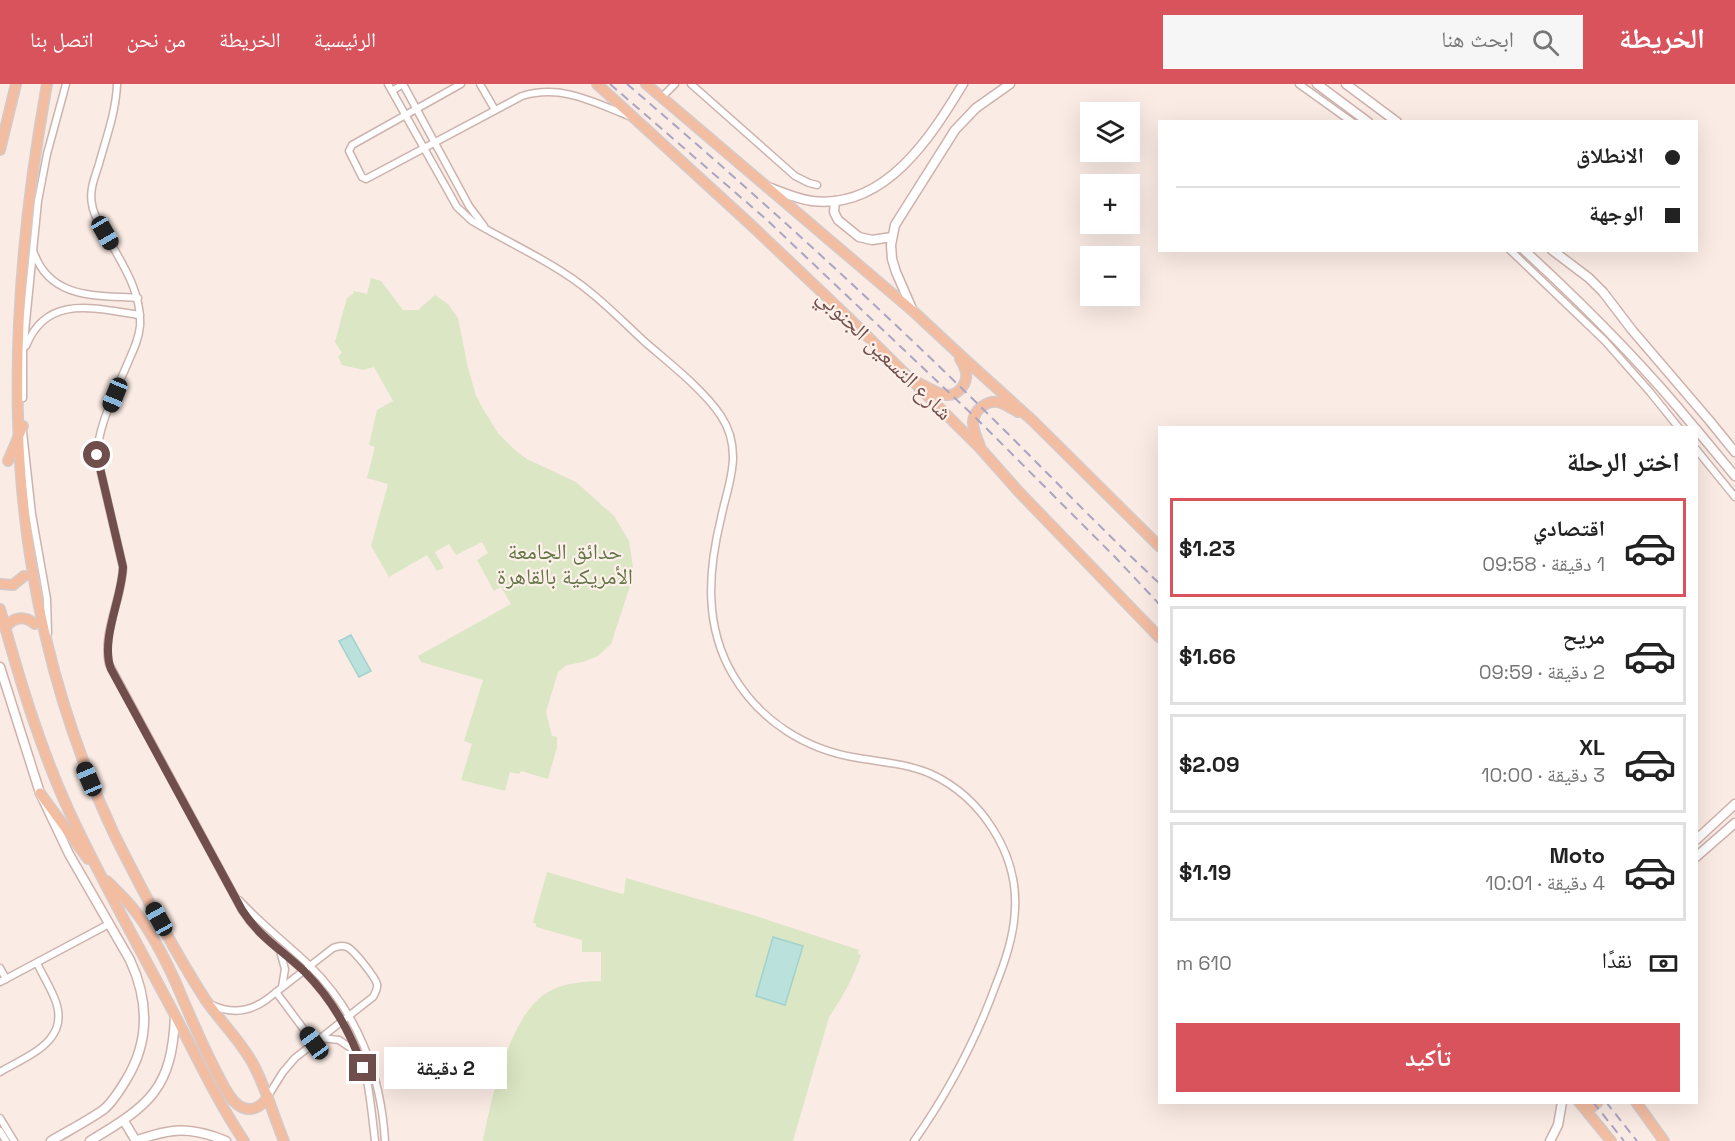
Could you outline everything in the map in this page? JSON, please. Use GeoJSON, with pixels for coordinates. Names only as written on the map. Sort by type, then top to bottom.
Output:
{"type":"FeatureCollection","features":[{"type":"Feature","properties":{"kind":"main road"},"geometry":{"type":"LineString","coordinates":[[0,150],[16,84]]}},
{"type":"Feature","properties":{"kind":"main road"},"geometry":{"type":"LineString","coordinates":[[19,201],[47,84]]}},
{"type":"Feature","properties":{"kind":"main road","name":"شارع التسعين الجنوبي"},"geometry":{"type":"LineString","coordinates":[[597,84],[850,319],[980,448],[1019,492],[1158,636]]}},
{"type":"Feature","properties":{"kind":"main road","name":"شارع التسعين الجنوبي"},"geometry":{"type":"LineString","coordinates":[[646,84],[914,312],[1033,421],[1158,545]]}},
{"type":"Feature","properties":{"kind":"main road"},"geometry":{"type":"LineString","coordinates":[[911,380],[942,394],[955,393],[965,384],[966,375],[958,354]]}},
{"type":"Feature","properties":{"kind":"main road"},"geometry":{"type":"LineString","coordinates":[[980,448],[973,426],[977,411],[985,405],[1000,403],[1033,421]]}},
{"type":"Feature","properties":{"kind":"main road"},"geometry":{"type":"LineString","coordinates":[[6,442],[7,468],[23,426]]}},
{"type":"Feature","properties":{"kind":"main road"},"geometry":{"type":"LineString","coordinates":[[0,584],[13,585],[23,572],[26,587]]}},
{"type":"Feature","properties":{"kind":"main road"},"geometry":{"type":"LineString","coordinates":[[28,597],[43,657],[68,728],[95,794],[137,878],[191,976],[209,1004],[242,1046],[261,1078],[284,1141]]}},
{"type":"Feature","properties":{"kind":"main road"},"geometry":{"type":"LineString","coordinates":[[0,609],[36,729],[69,809],[213,1090],[244,1141]]}},
{"type":"Feature","properties":{"kind":"main road"},"geometry":{"type":"LineString","coordinates":[[5,628],[16,619],[26,619],[35,624]]}},
{"type":"Feature","properties":{"kind":"main road"},"geometry":{"type":"LineString","coordinates":[[40,793],[100,873],[142,921],[175,981],[204,1049],[230,1096],[240,1106],[249,1110],[263,1104],[268,1096]]}},
{"type":"Feature","properties":{"kind":"main road"},"geometry":{"type":"LineString","coordinates":[[1581,1104],[1611,1141]]}},
{"type":"Feature","properties":{"kind":"main road"},"geometry":{"type":"LineString","coordinates":[[1587,1111],[1596,1104]]}},
{"type":"Feature","properties":{"kind":"main road"},"geometry":{"type":"LineString","coordinates":[[1637,1104],[1664,1141]]}},
{"type":"Feature","properties":{"kind":"street"},"geometry":{"type":"LineString","coordinates":[[43,657],[48,634],[48,610],[32,514],[23,426],[23,352],[32,249],[42,177],[66,84]]}},
{"type":"Feature","properties":{"kind":"street"},"geometry":{"type":"LineString","coordinates":[[117,84],[116,105],[93,184],[91,199],[94,213],[138,298],[140,315],[139,334],[104,423],[97,447],[123,567],[108,644],[108,659],[113,673],[242,910],[254,926],[303,971],[325,995],[343,1021],[358,1054],[367,1083],[375,1141]]}},
{"type":"Feature","properties":{"kind":"street"},"geometry":{"type":"LineString","coordinates":[[388,84],[439,176],[467,217],[551,265],[582,286],[682,374],[714,406],[726,425],[732,445],[732,467],[716,538],[710,577],[710,598],[717,640],[732,674],[748,698],[783,730],[818,748],[836,754],[910,767],[932,774],[958,790],[980,811],[1004,850],[1013,879],[1016,909],[1004,964],[967,1052],[914,1141]]}},
{"type":"Feature","properties":{"kind":"street"},"geometry":{"type":"LineString","coordinates":[[392,91],[403,84],[473,212],[486,228]]}},
{"type":"Feature","properties":{"kind":"street"},"geometry":{"type":"LineString","coordinates":[[461,84],[350,147],[349,151],[362,177],[366,179],[522,96],[548,91],[575,95],[635,118]]}},
{"type":"Feature","properties":{"kind":"street"},"geometry":{"type":"LineString","coordinates":[[480,84],[495,110]]}},
{"type":"Feature","properties":{"kind":"street"},"geometry":{"type":"LineString","coordinates":[[662,97],[675,84]]}},
{"type":"Feature","properties":{"kind":"street"},"geometry":{"type":"LineString","coordinates":[[691,84],[795,176],[817,185]]}},
{"type":"Feature","properties":{"kind":"street"},"geometry":{"type":"LineString","coordinates":[[954,98],[957,84]]}},
{"type":"Feature","properties":{"kind":"street"},"geometry":{"type":"LineString","coordinates":[[767,187],[803,199],[820,201],[835,201],[856,196],[868,190],[890,177],[913,157],[963,84]]}},
{"type":"Feature","properties":{"kind":"street"},"geometry":{"type":"LineString","coordinates":[[914,312],[894,265],[891,252],[892,237],[898,219],[956,130],[976,108],[1010,84]]}},
{"type":"Feature","properties":{"kind":"street"},"geometry":{"type":"LineString","coordinates":[[1299,84],[1349,120]]}},
{"type":"Feature","properties":{"kind":"street"},"geometry":{"type":"LineString","coordinates":[[1317,84],[1365,120]]}},
{"type":"Feature","properties":{"kind":"street"},"geometry":{"type":"LineString","coordinates":[[1346,84],[1394,120]]}},
{"type":"Feature","properties":{"kind":"street"},"geometry":{"type":"LineString","coordinates":[[439,176],[450,169]]}},
{"type":"Feature","properties":{"kind":"street"},"geometry":{"type":"LineString","coordinates":[[448,191],[458,185]]}},
{"type":"Feature","properties":{"kind":"street"},"geometry":{"type":"LineString","coordinates":[[835,201],[834,212],[838,220],[859,237],[872,240],[892,237]]}},
{"type":"Feature","properties":{"kind":"street"},"geometry":{"type":"LineString","coordinates":[[32,249],[42,269],[58,285],[78,293],[138,298]]}},
{"type":"Feature","properties":{"kind":"street"},"geometry":{"type":"LineString","coordinates":[[1512,252],[1605,341],[1677,426]]}},
{"type":"Feature","properties":{"kind":"street"},"geometry":{"type":"LineString","coordinates":[[1526,252],[1597,319],[1668,394],[1694,426]]}},
{"type":"Feature","properties":{"kind":"street"},"geometry":{"type":"LineString","coordinates":[[1555,252],[1589,278],[1603,292],[1632,330],[1735,452]]}},
{"type":"Feature","properties":{"kind":"street"},"geometry":{"type":"LineString","coordinates":[[100,309],[102,295]]}},
{"type":"Feature","properties":{"kind":"street"},"geometry":{"type":"LineString","coordinates":[[23,352],[35,329],[50,316],[62,310],[75,307],[140,315]]}},
{"type":"Feature","properties":{"kind":"street"},"geometry":{"type":"LineString","coordinates":[[1698,430],[1735,476]]}},
{"type":"Feature","properties":{"kind":"street"},"geometry":{"type":"LineString","coordinates":[[1698,451],[1735,497]]}},
{"type":"Feature","properties":{"kind":"street"},"geometry":{"type":"LineString","coordinates":[[0,667],[40,793],[69,854],[130,960],[137,976],[144,1015],[144,1036],[138,1058],[120,1090],[104,1108],[51,1141]]}},
{"type":"Feature","properties":{"kind":"street"},"geometry":{"type":"LineString","coordinates":[[1698,838],[1735,804]]}},
{"type":"Feature","properties":{"kind":"street"},"geometry":{"type":"LineString","coordinates":[[1698,855],[1735,823]]}},
{"type":"Feature","properties":{"kind":"street"},"geometry":{"type":"LineString","coordinates":[[233,892],[265,926],[310,966],[349,1016],[374,1072],[385,1141]]}},
{"type":"Feature","properties":{"kind":"street"},"geometry":{"type":"LineString","coordinates":[[0,968],[3,980],[109,924]]}},
{"type":"Feature","properties":{"kind":"street"},"geometry":{"type":"LineString","coordinates":[[209,1004],[228,1011],[241,1011],[260,1004],[333,948],[343,946],[352,950],[376,981],[376,992],[370,1000],[296,1058],[283,1072],[268,1096]]}},
{"type":"Feature","properties":{"kind":"street"},"geometry":{"type":"LineString","coordinates":[[280,951],[285,969],[279,989],[314,1043]]}},
{"type":"Feature","properties":{"kind":"street"},"geometry":{"type":"LineString","coordinates":[[0,1072],[44,1047],[56,1030],[58,1008],[37,963]]}},
{"type":"Feature","properties":{"kind":"street"},"geometry":{"type":"LineString","coordinates":[[90,1141],[124,1121],[144,1105],[156,1091],[166,1074],[171,1056],[175,1015]]}},
{"type":"Feature","properties":{"kind":"street"},"geometry":{"type":"LineString","coordinates":[[321,1038],[339,1040],[358,1054]]}},
{"type":"Feature","properties":{"kind":"street"},"geometry":{"type":"LineString","coordinates":[[1550,1141],[1558,1125],[1562,1104]]}},
{"type":"Feature","properties":{"kind":"street"},"geometry":{"type":"LineString","coordinates":[[0,1118],[14,1141]]}},
{"type":"Feature","properties":{"kind":"street"},"geometry":{"type":"LineString","coordinates":[[124,1121],[135,1141],[171,1130],[196,1131],[226,1141]]}},
{"type":"Feature","properties":{"kind":"street"},"geometry":{"type":"LineString","coordinates":[[0,1131],[6,1141]]}},
{"type":"Feature","properties":{"kind":"green space","name":"حدائق الجامعة الأمريكية بالقاهرة"},"geometry":{"type":"Polygon","coordinates":[[[371,278],[381,281],[403,310],[418,310],[435,295],[448,304],[458,318],[476,396],[498,433],[527,459],[576,482],[614,516],[629,541],[633,567],[631,583],[611,644],[598,656],[567,665],[558,672],[546,712],[552,736],[557,737],[557,747],[548,779],[521,771],[519,774],[510,772],[505,791],[461,780],[472,744],[464,741],[483,680],[421,662],[418,656],[511,604],[501,587],[494,591],[477,560],[488,553],[482,542],[456,555],[449,544],[435,552],[444,568],[437,571],[427,555],[389,577],[371,546],[388,484],[367,478],[375,447],[369,445],[377,410],[393,401],[374,367],[363,370],[342,365],[338,356],[342,353],[335,342],[347,298],[354,291],[367,294],[371,278]]]}},
{"type":"Feature","properties":{"kind":"green space"},"geometry":{"type":"Polygon","coordinates":[[[547,872],[622,894],[626,878],[756,916],[859,950],[858,954],[861,955],[855,972],[829,1017],[793,1141],[483,1141],[504,1059],[512,1038],[534,1003],[548,992],[561,986],[601,981],[601,952],[582,952],[582,940],[536,927],[533,922],[547,872]]]}},
{"type":"Feature","properties":{"kind":"water"},"geometry":{"type":"Polygon","coordinates":[[[351,635],[371,671],[359,677],[339,641],[351,635]]]}},
{"type":"Feature","properties":{"kind":"water"},"geometry":{"type":"Polygon","coordinates":[[[773,937],[803,946],[785,1005],[756,996],[773,937]]]}},
{"type":"Feature","properties":{"kind":"railway"},"geometry":{"type":"LineString","coordinates":[[610,84],[767,220],[978,420],[1158,603]]}},
{"type":"Feature","properties":{"kind":"railway"},"geometry":{"type":"LineString","coordinates":[[627,84],[764,204],[898,327],[1158,582]]}},
{"type":"Feature","properties":{"kind":"railway"},"geometry":{"type":"LineString","coordinates":[[1595,1104],[1624,1141]]}},
{"type":"Feature","properties":{"kind":"railway"},"geometry":{"type":"LineString","coordinates":[[1608,1104],[1637,1141]]}},
{"type":"Feature","properties":{"kind":"route"},"geometry":{"type":"LineString","coordinates":[[97,455],[123,567],[107,648],[111,669],[247,918],[260,934],[315,982],[343,1021],[363,1068]]}}]}
